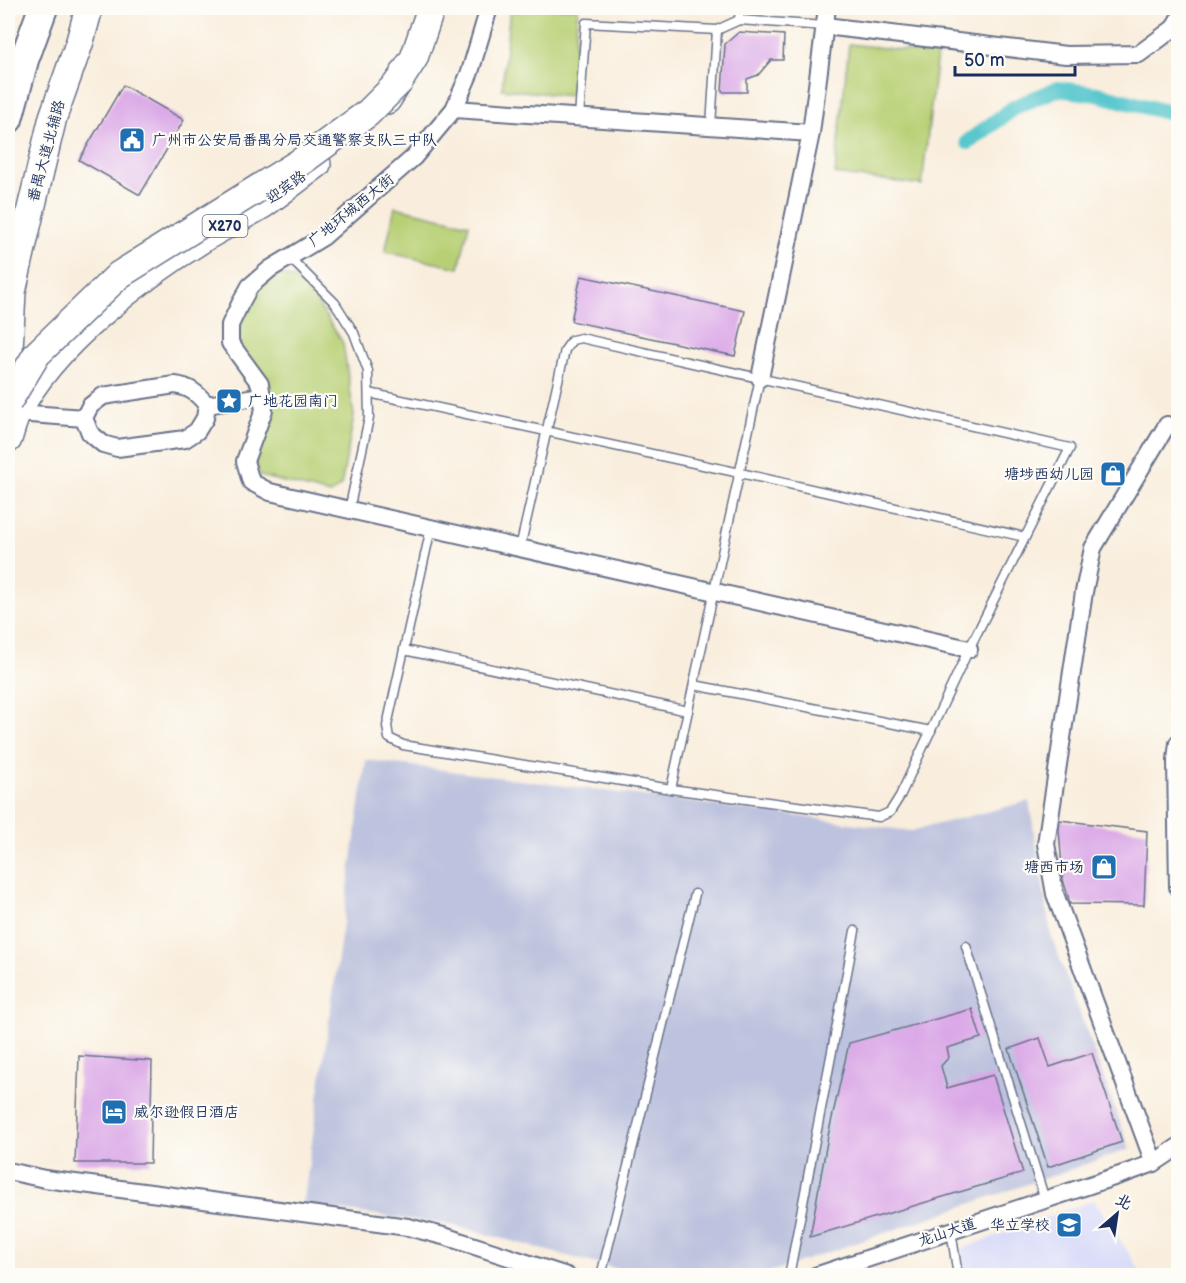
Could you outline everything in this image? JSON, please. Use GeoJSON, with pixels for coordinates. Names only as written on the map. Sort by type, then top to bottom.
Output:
{"type":"FeatureCollection","features":[{"type":"Feature","properties":{"kind":"highway"},"geometry":{"type":"LineString","coordinates":[[8,119],[24,60],[43,8]]}},
{"type":"Feature","properties":{"kind":"main road","name":"番禺大道北辅路"},"geometry":{"type":"LineString","coordinates":[[8,369],[12,292],[27,225],[53,117],[80,41],[89,8]]}},
{"type":"Feature","properties":{"kind":"main road"},"geometry":{"type":"LineString","coordinates":[[8,439],[12,407],[37,354],[119,275],[302,161],[368,113],[400,81],[414,58],[431,8]]}},
{"type":"Feature","properties":{"kind":"street","name":"广地环城西大街"},"geometry":{"type":"LineString","coordinates":[[261,396],[260,384],[230,343],[230,325],[250,286],[270,269],[323,237],[414,157],[454,109],[470,72],[489,8]]}},
{"type":"Feature","properties":{"kind":"street"},"geometry":{"type":"LineString","coordinates":[[760,378],[811,133],[827,8]]}},
{"type":"Feature","properties":{"kind":"street"},"geometry":{"type":"LineString","coordinates":[[825,26],[1066,55],[1139,54],[1174,28],[1179,20]]}},
{"type":"Feature","properties":{"kind":"street"},"geometry":{"type":"LineString","coordinates":[[454,109],[811,133]]}},
{"type":"Feature","properties":{"kind":"street"},"geometry":{"type":"LineString","coordinates":[[175,385],[186,386],[197,393],[207,405],[205,418],[197,431],[185,439],[117,448],[103,444],[90,433],[84,418],[90,406],[103,396],[175,385]]}},
{"type":"Feature","properties":{"kind":"street"},"geometry":{"type":"LineString","coordinates":[[207,405],[261,396],[264,410],[245,461],[251,482],[270,492],[969,649]]}},
{"type":"Feature","properties":{"kind":"street"},"geometry":{"type":"LineString","coordinates":[[12,407],[84,418]]}},
{"type":"Feature","properties":{"kind":"street"},"geometry":{"type":"LineString","coordinates":[[1154,1163],[1055,894],[1046,844],[1082,603],[1093,548],[1167,425]]}},
{"type":"Feature","properties":{"kind":"street"},"geometry":{"type":"LineString","coordinates":[[1179,743],[1176,760],[1179,887]]}},
{"type":"Feature","properties":{"kind":"street","name":"龙山大道"},"geometry":{"type":"LineString","coordinates":[[815,1275],[1154,1163],[1179,1147]]}},
{"type":"Feature","properties":{"kind":"street"},"geometry":{"type":"LineString","coordinates":[[8,1171],[45,1179],[408,1227],[567,1275]]}},
{"type":"Feature","properties":{"kind":"lane"},"geometry":{"type":"LineString","coordinates":[[739,20],[740,8]]}},
{"type":"Feature","properties":{"kind":"lane"},"geometry":{"type":"LineString","coordinates":[[579,117],[586,23],[717,30],[739,20],[825,26]]}},
{"type":"Feature","properties":{"kind":"lane"},"geometry":{"type":"LineString","coordinates":[[711,126],[717,30]]}},
{"type":"Feature","properties":{"kind":"lane"},"geometry":{"type":"LineString","coordinates":[[289,257],[335,303],[354,333],[368,371],[369,418],[349,510]]}},
{"type":"Feature","properties":{"kind":"lane"},"geometry":{"type":"LineString","coordinates":[[431,528],[387,726],[389,738],[403,745],[671,789],[879,817],[890,812],[900,796],[969,649],[1070,448],[581,338],[572,340],[565,350],[520,548]]}},
{"type":"Feature","properties":{"kind":"lane"},"geometry":{"type":"LineString","coordinates":[[671,789],[760,378]]}},
{"type":"Feature","properties":{"kind":"lane"},"geometry":{"type":"LineString","coordinates":[[369,393],[1025,537]]}},
{"type":"Feature","properties":{"kind":"lane"},"geometry":{"type":"LineString","coordinates":[[404,650],[688,711]]}},
{"type":"Feature","properties":{"kind":"lane"},"geometry":{"type":"LineString","coordinates":[[694,685],[931,731]]}},
{"type":"Feature","properties":{"kind":"lane"},"geometry":{"type":"LineString","coordinates":[[601,1275],[695,894]]}},
{"type":"Feature","properties":{"kind":"lane"},"geometry":{"type":"LineString","coordinates":[[789,1275],[855,931]]}},
{"type":"Feature","properties":{"kind":"lane"},"geometry":{"type":"LineString","coordinates":[[966,946],[1045,1200]]}},
{"type":"Feature","properties":{"kind":"lane"},"geometry":{"type":"LineString","coordinates":[[951,1230],[958,1275]]}},
{"type":"Feature","properties":{"kind":"shaded area"},"geometry":{"type":"Polygon","coordinates":[[[366,760],[911,831],[1029,801],[1051,935],[1130,1149],[762,1275],[639,1275],[451,1225],[303,1205],[366,760]]]}},
{"type":"Feature","properties":{"kind":"shaded area","name":"华立学校"},"geometry":{"type":"Polygon","coordinates":[[[1094,1200],[1143,1275],[964,1275],[961,1249],[1094,1200]]]}},
{"type":"Feature","properties":{"kind":"green space"},"geometry":{"type":"Polygon","coordinates":[[[510,8],[578,8],[571,96],[502,89],[510,8]]]}},
{"type":"Feature","properties":{"kind":"green space"},"geometry":{"type":"Polygon","coordinates":[[[849,44],[937,54],[922,185],[835,174],[849,44]]]}},
{"type":"Feature","properties":{"kind":"green space"},"geometry":{"type":"Polygon","coordinates":[[[395,207],[469,224],[459,268],[385,252],[395,207]]]}},
{"type":"Feature","properties":{"kind":"green space"},"geometry":{"type":"Polygon","coordinates":[[[279,274],[304,282],[343,343],[354,416],[341,486],[330,494],[260,476],[254,457],[272,408],[238,344],[237,325],[255,291],[279,274]]]}},
{"type":"Feature","properties":{"kind":"building"},"geometry":{"type":"Polygon","coordinates":[[[739,32],[784,35],[783,60],[771,60],[758,75],[747,79],[747,92],[722,92],[725,44],[739,32]]]}},
{"type":"Feature","properties":{"kind":"building","name":"广州市公安局番禺分局交通警察支队三中队"},"geometry":{"type":"Polygon","coordinates":[[[123,85],[184,120],[140,195],[79,160],[123,85]]]}},
{"type":"Feature","properties":{"kind":"building"},"geometry":{"type":"Polygon","coordinates":[[[581,276],[745,311],[735,356],[571,321],[581,276]]]}},
{"type":"Feature","properties":{"kind":"building","name":"塘西市场"},"geometry":{"type":"Polygon","coordinates":[[[1060,820],[1147,831],[1144,905],[1070,904],[1063,879],[1060,820]]]}},
{"type":"Feature","properties":{"kind":"building"},"geometry":{"type":"Polygon","coordinates":[[[972,1009],[981,1038],[947,1048],[949,1057],[941,1066],[947,1088],[993,1075],[1023,1173],[810,1237],[828,1136],[849,1043],[972,1009]]]}},
{"type":"Feature","properties":{"kind":"building"},"geometry":{"type":"Polygon","coordinates":[[[1040,1038],[1050,1067],[1092,1053],[1122,1142],[1048,1167],[1009,1049],[1040,1038]]]}},
{"type":"Feature","properties":{"kind":"building","name":"威尔逊假日酒店"},"geometry":{"type":"Polygon","coordinates":[[[79,1056],[152,1061],[150,1163],[75,1163],[79,1056]]]}},
{"type":"Feature","properties":{"kind":"waterway"},"geometry":{"type":"LineString","coordinates":[[968,142],[1015,107],[1057,89],[1097,94],[1178,115]]}},
{"type":"Feature","properties":{"kind":"place","name":"广州市公安局番禺分局交通警察支队三中队"},"geometry":{"type":"Point","coordinates":[132,140]}},
{"type":"Feature","properties":{"kind":"place","name":"广地花园南门"},"geometry":{"type":"Point","coordinates":[229,401]}},
{"type":"Feature","properties":{"kind":"place","name":"塘埗西幼儿园"},"geometry":{"type":"Point","coordinates":[1113,474]}},
{"type":"Feature","properties":{"kind":"place","name":"塘西市场"},"geometry":{"type":"Point","coordinates":[1104,867]}},
{"type":"Feature","properties":{"kind":"place","name":"威尔逊假日酒店"},"geometry":{"type":"Point","coordinates":[114,1112]}},
{"type":"Feature","properties":{"kind":"place","name":"华立学校"},"geometry":{"type":"Point","coordinates":[1069,1225]}}]}
